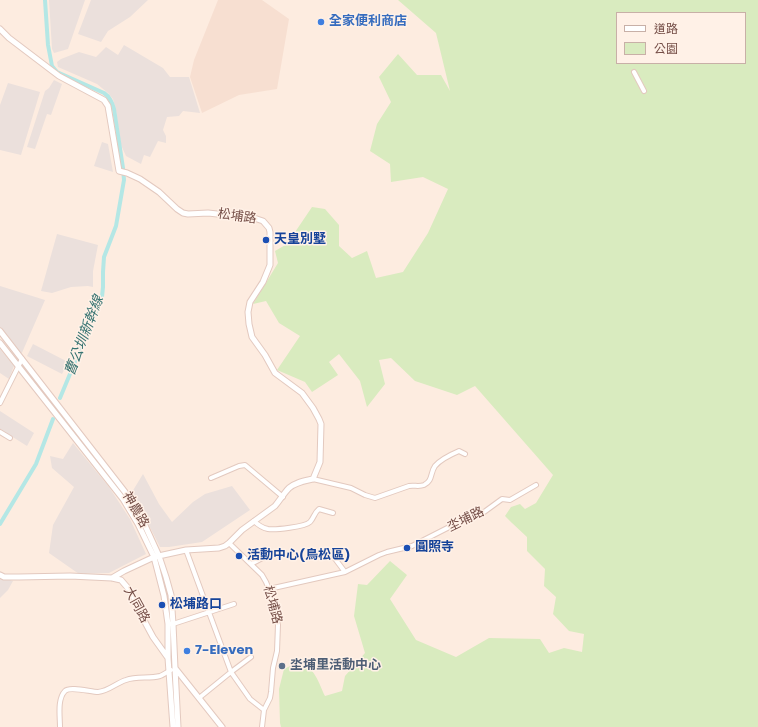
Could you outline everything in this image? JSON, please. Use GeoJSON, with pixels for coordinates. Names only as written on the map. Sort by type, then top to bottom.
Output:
{"type":"FeatureCollection","features":[{"type":"Feature","properties":{"kind":"street","name":"松埔路"},"geometry":{"type":"LineString","coordinates":[[0,29],[9,38],[59,76],[104,100],[108,106],[119,171],[140,180],[159,192],[176,209],[183,213],[208,213],[254,218],[263,221],[269,228],[271,257],[270,265],[263,282],[250,302],[248,312],[249,324],[252,336],[275,373],[302,393],[319,419],[321,424],[320,462],[313,479]]}},
{"type":"Feature","properties":{"kind":"street"},"geometry":{"type":"LineString","coordinates":[[634,72],[644,91]]}},
{"type":"Feature","properties":{"kind":"street","name":"神農路"},"geometry":{"type":"LineString","coordinates":[[0,331],[125,492],[143,521],[156,556],[170,624],[178,727]]}},
{"type":"Feature","properties":{"kind":"street","name":"神農路"},"geometry":{"type":"LineString","coordinates":[[0,343],[123,499],[156,556]]}},
{"type":"Feature","properties":{"kind":"street"},"geometry":{"type":"LineString","coordinates":[[0,403],[22,359]]}},
{"type":"Feature","properties":{"kind":"street"},"geometry":{"type":"LineString","coordinates":[[0,432],[10,438]]}},
{"type":"Feature","properties":{"kind":"street"},"geometry":{"type":"LineString","coordinates":[[112,578],[156,556],[186,550],[220,548],[229,543],[242,530],[275,506],[290,487],[295,484],[313,479],[351,488],[375,498],[409,486],[424,485],[429,482],[436,466],[449,456],[460,451],[465,454]]}},
{"type":"Feature","properties":{"kind":"street"},"geometry":{"type":"LineString","coordinates":[[211,478],[239,466],[245,465],[283,497]]}},
{"type":"Feature","properties":{"kind":"street","name":"坔埔路"},"geometry":{"type":"LineString","coordinates":[[269,589],[345,572],[379,555],[412,546],[467,518],[480,515],[502,499],[510,500],[536,485]]}},
{"type":"Feature","properties":{"kind":"street"},"geometry":{"type":"LineString","coordinates":[[254,521],[263,528],[275,529],[306,525],[310,522],[319,509],[333,513]]}},
{"type":"Feature","properties":{"kind":"street","name":"松埔路"},"geometry":{"type":"LineString","coordinates":[[229,543],[262,575],[269,589],[278,625],[278,651],[273,668],[270,698],[264,710],[262,727]]}},
{"type":"Feature","properties":{"kind":"street"},"geometry":{"type":"LineString","coordinates":[[186,550],[231,672],[250,699],[264,710]]}},
{"type":"Feature","properties":{"kind":"street"},"geometry":{"type":"LineString","coordinates":[[330,552],[345,572]]}},
{"type":"Feature","properties":{"kind":"street"},"geometry":{"type":"LineString","coordinates":[[251,564],[268,554]]}},
{"type":"Feature","properties":{"kind":"street","name":"大同路"},"geometry":{"type":"LineString","coordinates":[[0,575],[4,577],[70,576],[112,578],[120,580],[133,596],[153,637],[174,668],[222,727]]}},
{"type":"Feature","properties":{"kind":"street"},"geometry":{"type":"LineString","coordinates":[[170,624],[234,604]]}},
{"type":"Feature","properties":{"kind":"street","name":"神農路"},"geometry":{"type":"LineString","coordinates":[[170,624],[168,658],[173,727]]}},
{"type":"Feature","properties":{"kind":"street"},"geometry":{"type":"LineString","coordinates":[[199,698],[251,657]]}},
{"type":"Feature","properties":{"kind":"street"},"geometry":{"type":"LineString","coordinates":[[60,727],[60,703],[65,691],[72,689],[97,692],[107,690],[128,679],[160,676],[174,668]]}},
{"type":"Feature","properties":{"kind":"shaded area"},"geometry":{"type":"Polygon","coordinates":[[[49,0],[85,0],[68,49],[54,53],[52,49],[49,0]]]}},
{"type":"Feature","properties":{"kind":"shaded area"},"geometry":{"type":"Polygon","coordinates":[[[91,0],[148,0],[130,17],[108,31],[101,42],[78,34],[91,0]]]}},
{"type":"Feature","properties":{"kind":"shaded area"},"geometry":{"type":"Polygon","coordinates":[[[218,0],[262,0],[289,19],[277,89],[239,95],[202,113],[190,77],[194,60],[218,0]]]}},
{"type":"Feature","properties":{"kind":"shaded area"},"geometry":{"type":"Polygon","coordinates":[[[124,45],[163,68],[170,77],[189,77],[200,113],[183,111],[179,116],[167,117],[163,130],[166,136],[166,143],[158,141],[150,157],[144,155],[141,164],[126,156],[121,145],[113,99],[97,84],[58,67],[57,62],[79,52],[96,57],[106,47],[118,55],[124,45]]]}},
{"type":"Feature","properties":{"kind":"shaded area"},"geometry":{"type":"Polygon","coordinates":[[[54,80],[62,84],[51,115],[47,114],[35,149],[27,147],[45,91],[54,80]]]}},
{"type":"Feature","properties":{"kind":"shaded area"},"geometry":{"type":"Polygon","coordinates":[[[8,83],[40,92],[21,155],[0,150],[0,105],[8,83]]]}},
{"type":"Feature","properties":{"kind":"shaded area"},"geometry":{"type":"Polygon","coordinates":[[[102,142],[108,144],[113,172],[94,166],[102,142]]]}},
{"type":"Feature","properties":{"kind":"shaded area"},"geometry":{"type":"Polygon","coordinates":[[[57,234],[98,245],[93,271],[93,287],[71,287],[52,293],[41,291],[57,234]]]}},
{"type":"Feature","properties":{"kind":"shaded area"},"geometry":{"type":"Polygon","coordinates":[[[0,286],[45,300],[21,355],[0,328],[0,286]]]}},
{"type":"Feature","properties":{"kind":"shaded area"},"geometry":{"type":"Polygon","coordinates":[[[33,344],[68,362],[62,374],[27,356],[33,344]]]}},
{"type":"Feature","properties":{"kind":"shaded area"},"geometry":{"type":"Polygon","coordinates":[[[0,349],[14,366],[9,379],[0,373],[0,349]]]}},
{"type":"Feature","properties":{"kind":"shaded area"},"geometry":{"type":"Polygon","coordinates":[[[0,411],[34,433],[27,446],[0,429],[0,411]]]}},
{"type":"Feature","properties":{"kind":"shaded area"},"geometry":{"type":"Polygon","coordinates":[[[73,443],[109,487],[130,519],[146,554],[109,573],[79,574],[49,553],[53,525],[74,487],[52,468],[50,456],[63,459],[73,443]]]}},
{"type":"Feature","properties":{"kind":"shaded area"},"geometry":{"type":"Polygon","coordinates":[[[143,474],[159,504],[172,522],[193,502],[205,494],[232,486],[250,510],[202,542],[160,547],[132,492],[143,474]]]}},
{"type":"Feature","properties":{"kind":"shaded area"},"geometry":{"type":"Polygon","coordinates":[[[0,577],[13,581],[8,590],[0,598],[0,577]]]}},
{"type":"Feature","properties":{"kind":"green space"},"geometry":{"type":"Polygon","coordinates":[[[398,0],[758,0],[758,727],[281,727],[279,689],[284,669],[298,665],[305,666],[316,676],[325,696],[342,691],[345,676],[365,653],[354,616],[358,584],[367,585],[390,561],[407,575],[390,599],[416,640],[456,657],[489,638],[540,639],[549,653],[564,648],[582,652],[584,634],[569,631],[553,614],[556,597],[544,586],[545,569],[527,551],[527,537],[505,516],[511,507],[520,504],[525,509],[536,503],[553,475],[475,386],[457,395],[415,381],[391,358],[379,360],[385,384],[367,407],[360,381],[339,354],[329,362],[338,375],[312,392],[305,382],[277,370],[300,336],[279,323],[266,301],[253,304],[278,263],[275,251],[287,244],[312,207],[325,209],[339,225],[339,246],[352,258],[367,251],[376,278],[403,272],[428,233],[448,189],[423,177],[391,182],[390,164],[370,151],[377,124],[391,102],[379,77],[398,54],[417,75],[441,75],[450,91],[436,33],[398,0]]]}},
{"type":"Feature","properties":{"kind":"waterway","name":"曹公圳新幹線"},"geometry":{"type":"LineString","coordinates":[[45,0],[48,45],[52,66],[57,72],[108,96],[114,109],[124,180],[116,226],[104,257],[102,297],[60,398]]}},
{"type":"Feature","properties":{"kind":"waterway","name":"曹公圳新幹線"},"geometry":{"type":"LineString","coordinates":[[0,524],[36,464],[53,419]]}},
{"type":"Feature","properties":{"kind":"place","name":"全家便利商店"},"geometry":{"type":"Point","coordinates":[321,22]}},
{"type":"Feature","properties":{"kind":"place","name":"天皇別墅"},"geometry":{"type":"Point","coordinates":[266,240]}},
{"type":"Feature","properties":{"kind":"place","name":"圓照寺"},"geometry":{"type":"Point","coordinates":[407,548]}},
{"type":"Feature","properties":{"kind":"place","name":"活動中心(鳥松區)"},"geometry":{"type":"Point","coordinates":[239,556]}},
{"type":"Feature","properties":{"kind":"place","name":"松埔路口"},"geometry":{"type":"Point","coordinates":[162,605]}},
{"type":"Feature","properties":{"kind":"place","name":"7-Eleven"},"geometry":{"type":"Point","coordinates":[187,651]}},
{"type":"Feature","properties":{"kind":"place","name":"坔埔里活動中心"},"geometry":{"type":"Point","coordinates":[282,666]}}]}
